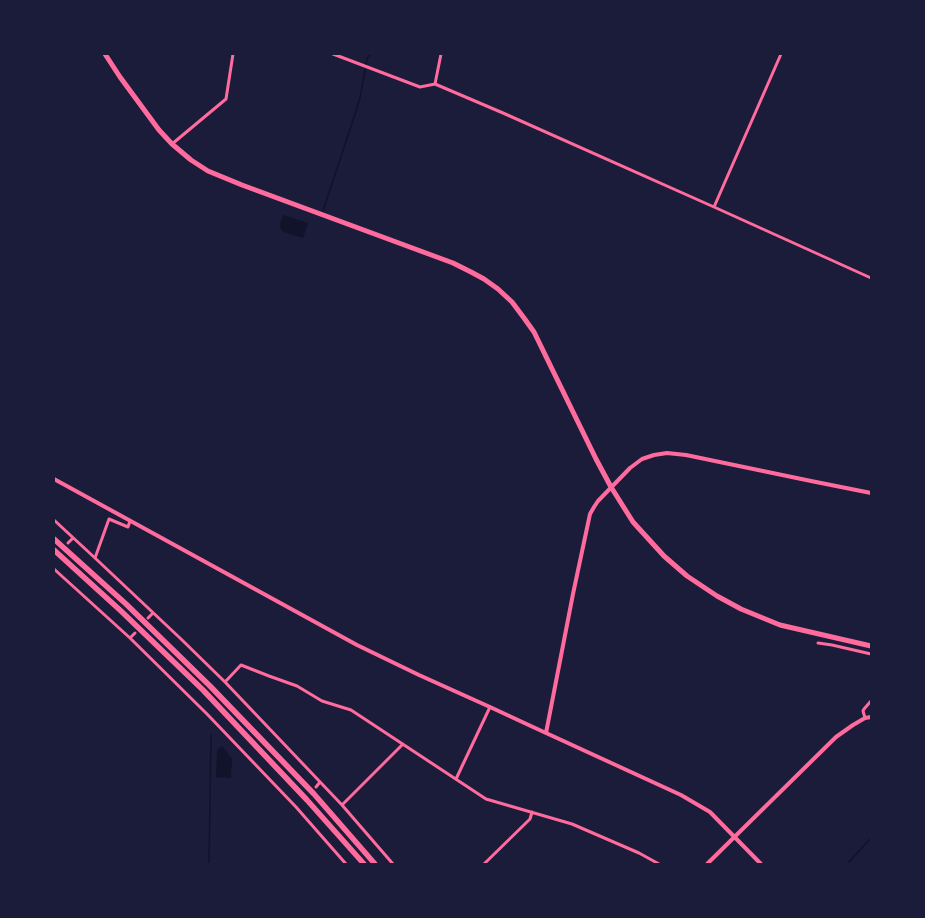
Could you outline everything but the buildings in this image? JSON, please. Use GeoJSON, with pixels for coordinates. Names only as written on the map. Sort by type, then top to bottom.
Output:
{"type":"FeatureCollection","features":[{"type":"Feature","properties":{"kind":"highway"},"geometry":{"type":"LineString","coordinates":[[54,539],[126,604],[210,686],[308,789],[375,864]]}},
{"type":"Feature","properties":{"kind":"highway"},"geometry":{"type":"LineString","coordinates":[[54,550],[121,611],[203,690],[307,800],[364,864]]}},
{"type":"Feature","properties":{"kind":"main road"},"geometry":{"type":"LineString","coordinates":[[105,54],[120,77],[160,130],[172,144],[191,160],[222,177],[262,193],[452,263],[478,275],[498,289],[512,302],[534,332],[610,487],[633,522],[664,556],[687,576],[717,596],[741,609],[780,625],[871,646]]}},
{"type":"Feature","properties":{"kind":"street"},"geometry":{"type":"LineString","coordinates":[[172,144],[226,99],[233,54]]}},
{"type":"Feature","properties":{"kind":"street"},"geometry":{"type":"LineString","coordinates":[[333,54],[420,87],[435,84],[871,278]]}},
{"type":"Feature","properties":{"kind":"street"},"geometry":{"type":"LineString","coordinates":[[435,84],[441,54]]}},
{"type":"Feature","properties":{"kind":"street"},"geometry":{"type":"LineString","coordinates":[[714,207],[781,54]]}},
{"type":"Feature","properties":{"kind":"street"},"geometry":{"type":"LineString","coordinates":[[546,733],[588,522],[594,507],[610,487],[630,468],[642,460],[654,455],[667,453],[686,455],[871,493]]}},
{"type":"Feature","properties":{"kind":"street"},"geometry":{"type":"LineString","coordinates":[[54,479],[357,645],[681,795],[710,812],[761,864]]}},
{"type":"Feature","properties":{"kind":"street"},"geometry":{"type":"LineString","coordinates":[[95,558],[109,519],[128,527],[130,521]]}},
{"type":"Feature","properties":{"kind":"street"},"geometry":{"type":"LineString","coordinates":[[54,520],[154,612],[225,682],[342,805],[393,864]]}},
{"type":"Feature","properties":{"kind":"street"},"geometry":{"type":"LineString","coordinates":[[68,543],[73,538]]}},
{"type":"Feature","properties":{"kind":"street"},"geometry":{"type":"LineString","coordinates":[[54,569],[130,638],[207,714],[296,807],[346,864]]}},
{"type":"Feature","properties":{"kind":"street"},"geometry":{"type":"LineString","coordinates":[[148,618],[154,612]]}},
{"type":"Feature","properties":{"kind":"street"},"geometry":{"type":"LineString","coordinates":[[130,638],[135,633]]}},
{"type":"Feature","properties":{"kind":"street"},"geometry":{"type":"LineString","coordinates":[[818,643],[871,654]]}},
{"type":"Feature","properties":{"kind":"street"},"geometry":{"type":"LineString","coordinates":[[225,682],[241,665],[298,686],[322,700],[350,710],[486,799],[572,824],[639,853],[659,864]]}},
{"type":"Feature","properties":{"kind":"street"},"geometry":{"type":"LineString","coordinates":[[865,718],[863,711],[871,701]]}},
{"type":"Feature","properties":{"kind":"street"},"geometry":{"type":"LineString","coordinates":[[456,779],[490,706]]}},
{"type":"Feature","properties":{"kind":"street"},"geometry":{"type":"LineString","coordinates":[[707,864],[836,737],[865,718],[871,717]]}},
{"type":"Feature","properties":{"kind":"street"},"geometry":{"type":"LineString","coordinates":[[342,805],[403,744]]}},
{"type":"Feature","properties":{"kind":"street"},"geometry":{"type":"LineString","coordinates":[[316,787],[320,782]]}},
{"type":"Feature","properties":{"kind":"street"},"geometry":{"type":"LineString","coordinates":[[296,807],[300,803]]}},
{"type":"Feature","properties":{"kind":"street"},"geometry":{"type":"LineString","coordinates":[[484,864],[530,819],[532,812]]}},
{"type":"Feature","properties":{"kind":"shaded area"},"geometry":{"type":"Polygon","coordinates":[[[283,215],[308,223],[303,238],[281,230],[280,224],[283,215]]]}},
{"type":"Feature","properties":{"kind":"shaded area"},"geometry":{"type":"Polygon","coordinates":[[[222,746],[232,759],[231,778],[216,777],[217,750],[222,746]]]}},
{"type":"Feature","properties":{"kind":"waterway"},"geometry":{"type":"LineString","coordinates":[[323,211],[360,98],[367,59],[370,54]]}},
{"type":"Feature","properties":{"kind":"waterway"},"geometry":{"type":"LineString","coordinates":[[209,864],[211,735]]}},
{"type":"Feature","properties":{"kind":"waterway"},"geometry":{"type":"LineString","coordinates":[[847,864],[871,838]]}}]}
